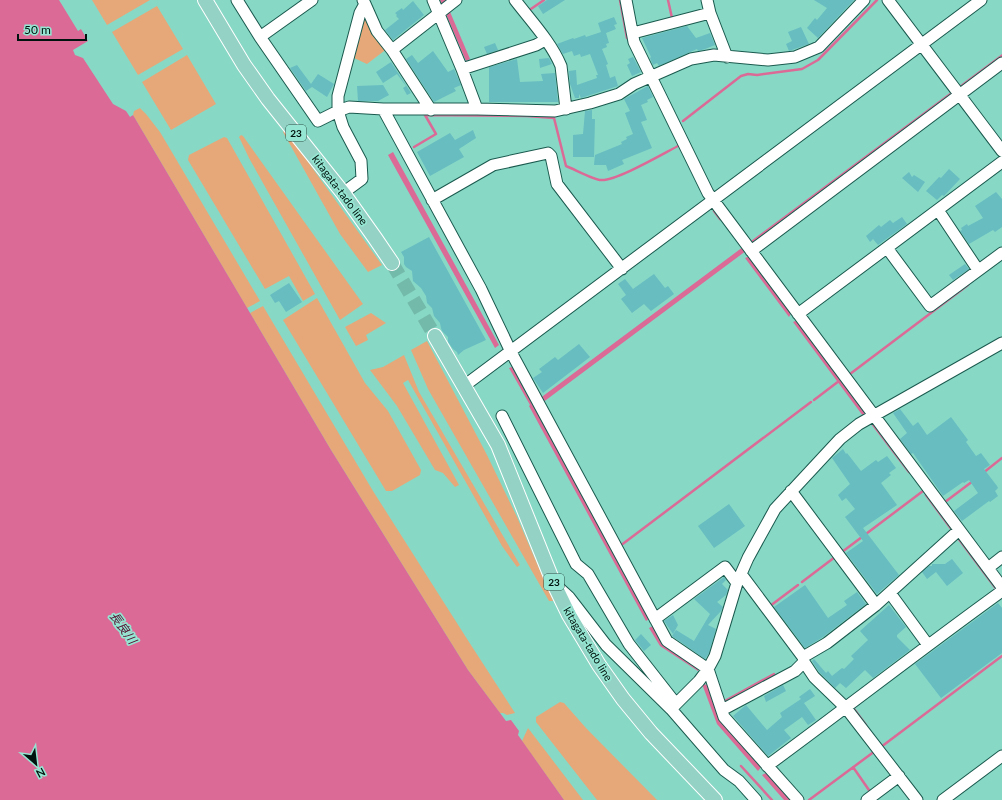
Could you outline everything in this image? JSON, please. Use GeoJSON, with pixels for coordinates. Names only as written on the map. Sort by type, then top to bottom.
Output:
{"type":"FeatureCollection","features":[{"type":"Feature","properties":{"kind":"main road","name":"kitagata-tado line"},"geometry":{"type":"LineString","coordinates":[[205,0],[244,65],[268,99],[343,192],[392,263]]}},
{"type":"Feature","properties":{"kind":"main road","name":"kitagata-tado line"},"geometry":{"type":"LineString","coordinates":[[434,336],[498,445],[554,584],[569,615],[599,665],[623,699],[651,732],[716,800]]}},
{"type":"Feature","properties":{"kind":"street"},"geometry":{"type":"LineString","coordinates":[[237,0],[260,37],[318,120],[349,107],[431,110],[477,109],[555,111],[566,109],[619,94],[634,84],[691,59],[714,56],[779,60],[796,57],[819,46],[864,0]]}},
{"type":"Feature","properties":{"kind":"street"},"geometry":{"type":"LineString","coordinates":[[260,37],[312,0]]}},
{"type":"Feature","properties":{"kind":"street"},"geometry":{"type":"LineString","coordinates":[[433,0],[446,7],[462,69],[477,109]]}},
{"type":"Feature","properties":{"kind":"street"},"geometry":{"type":"LineString","coordinates":[[515,0],[545,40],[561,66],[566,109]]}},
{"type":"Feature","properties":{"kind":"street"},"geometry":{"type":"LineString","coordinates":[[626,0],[634,42],[708,193],[1002,587]]}},
{"type":"Feature","properties":{"kind":"street"},"geometry":{"type":"LineString","coordinates":[[707,0],[710,13],[727,57]]}},
{"type":"Feature","properties":{"kind":"street"},"geometry":{"type":"LineString","coordinates":[[888,0],[1002,151]]}},
{"type":"Feature","properties":{"kind":"street"},"geometry":{"type":"LineString","coordinates":[[464,386],[980,0]]}},
{"type":"Feature","properties":{"kind":"street"},"geometry":{"type":"LineString","coordinates":[[343,192],[362,179],[361,160],[343,127],[338,111],[338,96],[364,2]]}},
{"type":"Feature","properties":{"kind":"street"},"geometry":{"type":"LineString","coordinates":[[364,2],[377,31],[392,50],[431,110]]}},
{"type":"Feature","properties":{"kind":"street"},"geometry":{"type":"LineString","coordinates":[[392,50],[446,7]]}},
{"type":"Feature","properties":{"kind":"street"},"geometry":{"type":"LineString","coordinates":[[632,33],[710,13]]}},
{"type":"Feature","properties":{"kind":"street"},"geometry":{"type":"LineString","coordinates":[[462,69],[536,45],[545,40]]}},
{"type":"Feature","properties":{"kind":"street"},"geometry":{"type":"LineString","coordinates":[[748,247],[958,92],[1002,63]]}},
{"type":"Feature","properties":{"kind":"street"},"geometry":{"type":"LineString","coordinates":[[383,109],[481,289],[511,352],[667,641],[708,669],[724,717],[798,800]]}},
{"type":"Feature","properties":{"kind":"street"},"geometry":{"type":"LineString","coordinates":[[432,200],[493,165],[545,152],[548,153],[552,156],[557,184],[622,269]]}},
{"type":"Feature","properties":{"kind":"street"},"geometry":{"type":"LineString","coordinates":[[798,314],[1002,162]]}},
{"type":"Feature","properties":{"kind":"street"},"geometry":{"type":"LineString","coordinates":[[938,210],[978,270]]}},
{"type":"Feature","properties":{"kind":"street"},"geometry":{"type":"LineString","coordinates":[[887,248],[930,306],[1002,252]]}},
{"type":"Feature","properties":{"kind":"street"},"geometry":{"type":"LineString","coordinates":[[673,706],[708,669],[716,656],[739,578],[748,558],[775,509],[791,491],[840,439],[859,424],[1002,342]]}},
{"type":"Feature","properties":{"kind":"street"},"geometry":{"type":"LineString","coordinates":[[502,416],[576,564],[588,574],[629,644],[673,706],[724,770],[739,781],[756,800]]}},
{"type":"Feature","properties":{"kind":"street"},"geometry":{"type":"LineString","coordinates":[[791,491],[876,605]]}},
{"type":"Feature","properties":{"kind":"street"},"geometry":{"type":"LineString","coordinates":[[722,710],[795,671],[804,660],[890,593],[959,530]]}},
{"type":"Feature","properties":{"kind":"street"},"geometry":{"type":"LineString","coordinates":[[988,568],[1002,557]]}},
{"type":"Feature","properties":{"kind":"street"},"geometry":{"type":"LineString","coordinates":[[655,619],[725,567],[739,578],[804,660],[814,676],[846,708],[917,800]]}},
{"type":"Feature","properties":{"kind":"street"},"geometry":{"type":"LineString","coordinates":[[554,584],[569,597],[606,645],[673,706]]}},
{"type":"Feature","properties":{"kind":"street"},"geometry":{"type":"LineString","coordinates":[[767,766],[1002,591]]}},
{"type":"Feature","properties":{"kind":"street"},"geometry":{"type":"LineString","coordinates":[[890,593],[928,645]]}},
{"type":"Feature","properties":{"kind":"street"},"geometry":{"type":"LineString","coordinates":[[943,800],[1002,756]]}},
{"type":"Feature","properties":{"kind":"street"},"geometry":{"type":"LineString","coordinates":[[867,800],[899,776]]}},
{"type":"Feature","properties":{"kind":"shaded area"},"geometry":{"type":"Polygon","coordinates":[[[92,0],[150,0],[107,25],[92,0]]]}},
{"type":"Feature","properties":{"kind":"shaded area"},"geometry":{"type":"Polygon","coordinates":[[[157,6],[183,49],[138,75],[112,32],[157,6]]]}},
{"type":"Feature","properties":{"kind":"shaded area"},"geometry":{"type":"Polygon","coordinates":[[[364,13],[388,48],[367,64],[354,58],[364,13]]]}},
{"type":"Feature","properties":{"kind":"shaded area"},"geometry":{"type":"Polygon","coordinates":[[[187,55],[216,104],[171,130],[142,82],[187,55]]]}},
{"type":"Feature","properties":{"kind":"shaded area"},"geometry":{"type":"Polygon","coordinates":[[[140,108],[160,132],[260,301],[247,308],[133,115],[134,111],[140,108]]]}},
{"type":"Feature","properties":{"kind":"shaded area"},"geometry":{"type":"Polygon","coordinates":[[[285,130],[382,265],[368,272],[340,234],[283,132],[285,130]]]}},
{"type":"Feature","properties":{"kind":"shaded area"},"geometry":{"type":"Polygon","coordinates":[[[241,135],[363,304],[340,320],[249,158],[239,137],[241,135]]]}},
{"type":"Feature","properties":{"kind":"shaded area"},"geometry":{"type":"Polygon","coordinates":[[[224,137],[227,138],[315,294],[303,301],[289,276],[265,289],[188,160],[189,155],[224,137]]]}},
{"type":"Feature","properties":{"kind":"shaded area"},"geometry":{"type":"Polygon","coordinates":[[[317,298],[365,383],[388,411],[421,470],[420,475],[392,491],[386,491],[283,320],[317,298]]]}},
{"type":"Feature","properties":{"kind":"shaded area"},"geometry":{"type":"Polygon","coordinates":[[[263,306],[373,491],[515,713],[507,715],[500,713],[468,670],[331,450],[250,313],[263,306]]]}},
{"type":"Feature","properties":{"kind":"shaded area"},"geometry":{"type":"Polygon","coordinates":[[[371,313],[386,323],[366,335],[368,340],[356,346],[345,327],[371,313]]]}},
{"type":"Feature","properties":{"kind":"shaded area"},"geometry":{"type":"Polygon","coordinates":[[[427,341],[487,455],[517,517],[553,601],[549,601],[428,389],[411,350],[427,341]]]}},
{"type":"Feature","properties":{"kind":"shaded area"},"geometry":{"type":"Polygon","coordinates":[[[404,355],[419,392],[520,565],[517,567],[502,546],[408,380],[403,383],[459,485],[455,487],[443,473],[435,470],[397,406],[370,370],[383,367],[404,355]]]}},
{"type":"Feature","properties":{"kind":"shaded area"},"geometry":{"type":"Polygon","coordinates":[[[560,702],[564,703],[586,728],[657,800],[597,800],[536,722],[536,717],[560,702]]]}},
{"type":"Feature","properties":{"kind":"shaded area"},"geometry":{"type":"Polygon","coordinates":[[[528,728],[583,800],[564,800],[522,741],[528,728]]]}},
{"type":"Feature","properties":{"kind":"water","name":"長良川"},"geometry":{"type":"Polygon","coordinates":[[[0,0],[59,0],[78,31],[81,29],[88,41],[73,50],[75,55],[83,58],[113,104],[126,111],[130,117],[133,115],[331,450],[468,670],[506,721],[511,720],[519,731],[518,735],[564,800],[0,800],[0,0]]]}},
{"type":"Feature","properties":{"kind":"water"},"geometry":{"type":"Polygon","coordinates":[[[440,0],[445,0],[470,59],[466,61],[440,0]]]}},
{"type":"Feature","properties":{"kind":"water"},"geometry":{"type":"Polygon","coordinates":[[[1002,54],[1002,60],[542,403],[539,399],[1002,54]]]}},
{"type":"Feature","properties":{"kind":"water"},"geometry":{"type":"Polygon","coordinates":[[[393,152],[499,345],[495,348],[388,155],[393,152]]]}},
{"type":"Feature","properties":{"kind":"water"},"geometry":{"type":"Polygon","coordinates":[[[750,256],[792,312],[789,317],[745,258],[750,256]]]}},
{"type":"Feature","properties":{"kind":"water"},"geometry":{"type":"Polygon","coordinates":[[[798,320],[866,412],[863,416],[793,322],[798,320]]]}},
{"type":"Feature","properties":{"kind":"water"},"geometry":{"type":"Polygon","coordinates":[[[512,367],[649,619],[646,621],[509,368],[512,367]]]}},
{"type":"Feature","properties":{"kind":"water"},"geometry":{"type":"Polygon","coordinates":[[[653,626],[662,643],[700,668],[698,671],[660,646],[649,628],[653,626]]]}},
{"type":"Feature","properties":{"kind":"water"},"geometry":{"type":"Polygon","coordinates":[[[702,684],[709,685],[762,766],[758,771],[717,724],[702,684]]]}},
{"type":"Feature","properties":{"kind":"water"},"geometry":{"type":"Polygon","coordinates":[[[768,772],[793,800],[784,800],[762,775],[768,772]]]}},
{"type":"Feature","properties":{"kind":"building"},"geometry":{"type":"Polygon","coordinates":[[[547,0],[565,0],[543,14],[538,6],[547,0]]]}},
{"type":"Feature","properties":{"kind":"building"},"geometry":{"type":"Polygon","coordinates":[[[814,0],[854,0],[818,38],[807,28],[815,18],[817,20],[827,8],[814,0]]]}},
{"type":"Feature","properties":{"kind":"building"},"geometry":{"type":"Polygon","coordinates":[[[413,1],[424,15],[393,40],[385,30],[399,19],[395,13],[402,8],[403,10],[413,1]]]}},
{"type":"Feature","properties":{"kind":"building"},"geometry":{"type":"Polygon","coordinates":[[[614,17],[617,24],[614,25],[616,29],[606,33],[609,43],[606,44],[607,47],[602,49],[608,64],[606,65],[610,78],[615,76],[618,86],[581,98],[579,94],[579,98],[575,98],[570,84],[569,71],[576,70],[577,85],[597,78],[596,75],[598,75],[590,54],[581,57],[580,54],[574,56],[572,51],[563,54],[557,44],[573,38],[574,39],[585,35],[586,37],[601,32],[598,23],[614,17]]]}},
{"type":"Feature","properties":{"kind":"building"},"geometry":{"type":"Polygon","coordinates":[[[687,26],[696,38],[710,33],[715,45],[698,51],[697,49],[659,66],[657,63],[653,65],[642,38],[687,26]]]}},
{"type":"Feature","properties":{"kind":"building"},"geometry":{"type":"Polygon","coordinates":[[[801,27],[809,44],[789,51],[786,44],[792,41],[788,32],[801,27]]]}},
{"type":"Feature","properties":{"kind":"building"},"geometry":{"type":"Polygon","coordinates":[[[495,43],[498,50],[487,54],[484,47],[495,43]]]}},
{"type":"Feature","properties":{"kind":"building"},"geometry":{"type":"Polygon","coordinates":[[[433,51],[448,72],[454,69],[461,85],[454,88],[456,91],[434,102],[406,59],[412,55],[418,63],[433,51]]]}},
{"type":"Feature","properties":{"kind":"building"},"geometry":{"type":"Polygon","coordinates":[[[633,57],[641,72],[632,76],[627,65],[630,63],[628,59],[633,57]]]}},
{"type":"Feature","properties":{"kind":"building"},"geometry":{"type":"Polygon","coordinates":[[[549,58],[552,64],[540,68],[539,59],[549,58]]]}},
{"type":"Feature","properties":{"kind":"building"},"geometry":{"type":"Polygon","coordinates":[[[517,59],[520,82],[543,81],[541,74],[555,73],[558,102],[489,102],[489,67],[517,59]]]}},
{"type":"Feature","properties":{"kind":"building"},"geometry":{"type":"Polygon","coordinates":[[[391,62],[411,93],[407,95],[403,88],[406,86],[397,74],[383,83],[376,72],[391,62]]]}},
{"type":"Feature","properties":{"kind":"building"},"geometry":{"type":"Polygon","coordinates":[[[297,65],[311,84],[318,74],[334,84],[327,97],[312,87],[306,91],[290,68],[297,65]]]}},
{"type":"Feature","properties":{"kind":"building"},"geometry":{"type":"Polygon","coordinates":[[[383,85],[389,95],[378,101],[358,101],[357,86],[383,85]]]}},
{"type":"Feature","properties":{"kind":"building"},"geometry":{"type":"Polygon","coordinates":[[[648,86],[653,97],[647,100],[648,102],[641,105],[647,120],[641,122],[652,148],[622,160],[624,164],[608,171],[606,165],[594,165],[595,155],[622,144],[621,142],[627,139],[626,137],[633,134],[625,113],[630,111],[624,99],[648,86]]]}},
{"type":"Feature","properties":{"kind":"building"},"geometry":{"type":"Polygon","coordinates":[[[592,110],[592,119],[595,119],[594,157],[573,157],[573,135],[583,134],[585,111],[592,110]]]}},
{"type":"Feature","properties":{"kind":"building"},"geometry":{"type":"Polygon","coordinates":[[[473,130],[476,138],[459,149],[464,157],[430,176],[417,152],[450,133],[455,140],[473,130]]]}},
{"type":"Feature","properties":{"kind":"building"},"geometry":{"type":"Polygon","coordinates":[[[949,169],[960,179],[944,196],[942,195],[937,200],[926,191],[949,169]]]}},
{"type":"Feature","properties":{"kind":"building"},"geometry":{"type":"Polygon","coordinates":[[[909,172],[912,177],[914,175],[925,182],[918,192],[902,178],[909,172]]]}},
{"type":"Feature","properties":{"kind":"building"},"geometry":{"type":"Polygon","coordinates":[[[996,192],[1002,199],[1002,227],[995,232],[993,230],[969,244],[960,231],[962,230],[961,228],[983,218],[975,206],[996,192]]]}},
{"type":"Feature","properties":{"kind":"building"},"geometry":{"type":"Polygon","coordinates":[[[902,217],[907,224],[878,245],[873,239],[870,242],[866,236],[879,225],[881,227],[890,220],[893,223],[902,217]]]}},
{"type":"Feature","properties":{"kind":"building"},"geometry":{"type":"Polygon","coordinates":[[[429,237],[486,340],[464,350],[458,355],[448,342],[448,337],[442,331],[440,323],[434,316],[432,308],[427,303],[426,296],[421,288],[413,281],[412,271],[404,264],[404,257],[401,252],[429,237]]]}},
{"type":"Feature","properties":{"kind":"building"},"geometry":{"type":"Polygon","coordinates":[[[965,264],[969,269],[953,280],[949,275],[965,264]]]}},
{"type":"Feature","properties":{"kind":"building"},"geometry":{"type":"Polygon","coordinates":[[[654,274],[665,288],[668,286],[674,294],[651,311],[644,304],[632,313],[621,299],[626,295],[618,284],[625,279],[633,289],[654,274]]]}},
{"type":"Feature","properties":{"kind":"building"},"geometry":{"type":"Polygon","coordinates":[[[289,283],[302,302],[286,312],[279,301],[275,303],[270,295],[289,283]]]}},
{"type":"Feature","properties":{"kind":"building"},"geometry":{"type":"Polygon","coordinates":[[[579,344],[590,357],[543,393],[533,378],[542,372],[539,369],[555,357],[558,360],[579,344]]]}},
{"type":"Feature","properties":{"kind":"building"},"geometry":{"type":"Polygon","coordinates":[[[900,409],[913,426],[918,422],[927,435],[951,417],[968,440],[966,442],[976,456],[981,453],[990,465],[984,469],[997,486],[998,488],[995,491],[998,496],[962,521],[954,511],[978,493],[969,480],[964,483],[963,482],[943,496],[913,453],[911,454],[900,439],[907,433],[893,413],[900,409]]]}},
{"type":"Feature","properties":{"kind":"building"},"geometry":{"type":"Polygon","coordinates":[[[843,449],[861,471],[876,460],[878,462],[887,456],[896,468],[889,473],[891,475],[881,483],[897,505],[863,528],[899,575],[877,594],[846,553],[863,541],[845,517],[855,509],[846,498],[842,501],[838,495],[850,484],[832,458],[843,449]]]}},
{"type":"Feature","properties":{"kind":"building"},"geometry":{"type":"Polygon","coordinates":[[[729,504],[745,526],[714,548],[698,526],[729,504]]]}},
{"type":"Feature","properties":{"kind":"building"},"geometry":{"type":"Polygon","coordinates":[[[952,559],[963,573],[947,586],[936,572],[927,579],[922,572],[929,566],[932,566],[932,564],[945,564],[952,559]]]}},
{"type":"Feature","properties":{"kind":"building"},"geometry":{"type":"Polygon","coordinates":[[[724,577],[726,580],[722,584],[728,590],[726,595],[717,602],[723,607],[721,611],[708,625],[716,629],[709,653],[705,659],[672,636],[676,630],[694,641],[710,614],[694,599],[724,577]]]}},
{"type":"Feature","properties":{"kind":"building"},"geometry":{"type":"Polygon","coordinates":[[[805,585],[828,618],[847,605],[844,601],[857,592],[866,604],[823,637],[805,648],[774,607],[805,585]]]}},
{"type":"Feature","properties":{"kind":"building"},"geometry":{"type":"Polygon","coordinates":[[[998,603],[1002,608],[1002,653],[941,698],[915,664],[998,603]]]}},
{"type":"Feature","properties":{"kind":"building"},"geometry":{"type":"Polygon","coordinates":[[[889,605],[906,627],[897,635],[897,637],[910,650],[873,678],[865,670],[846,688],[840,683],[835,688],[819,672],[812,661],[814,659],[826,673],[828,671],[832,676],[842,668],[844,669],[854,659],[851,656],[868,640],[860,631],[889,605]]]}},
{"type":"Feature","properties":{"kind":"building"},"geometry":{"type":"Polygon","coordinates":[[[673,615],[678,625],[673,634],[664,621],[673,615]]]}},
{"type":"Feature","properties":{"kind":"building"},"geometry":{"type":"Polygon","coordinates":[[[641,634],[651,645],[644,651],[635,640],[641,634]]]}},
{"type":"Feature","properties":{"kind":"building"},"geometry":{"type":"Polygon","coordinates":[[[783,685],[786,691],[766,702],[764,696],[783,685]]]}},
{"type":"Feature","properties":{"kind":"building"},"geometry":{"type":"Polygon","coordinates":[[[810,689],[815,696],[804,703],[816,720],[808,725],[802,717],[784,730],[791,738],[768,756],[733,716],[746,705],[767,730],[782,717],[780,713],[801,699],[799,697],[810,689]]]}},
{"type":"Feature","properties":{"kind":"waterway"},"geometry":{"type":"LineString","coordinates":[[528,11],[544,0]]}},
{"type":"Feature","properties":{"kind":"waterway"},"geometry":{"type":"LineString","coordinates":[[620,0],[627,38]]}},
{"type":"Feature","properties":{"kind":"waterway"},"geometry":{"type":"LineString","coordinates":[[668,0],[672,18]]}},
{"type":"Feature","properties":{"kind":"waterway"},"geometry":{"type":"LineString","coordinates":[[683,121],[741,76],[802,69],[818,60],[877,0]]}},
{"type":"Feature","properties":{"kind":"waterway"},"geometry":{"type":"LineString","coordinates":[[414,147],[436,134],[425,115],[527,116],[554,118],[566,166],[601,180],[618,176],[680,145]]}},
{"type":"Feature","properties":{"kind":"waterway"},"geometry":{"type":"LineString","coordinates":[[714,211],[720,219]]}},
{"type":"Feature","properties":{"kind":"waterway"},"geometry":{"type":"LineString","coordinates":[[850,374],[968,285]]}},
{"type":"Feature","properties":{"kind":"waterway"},"geometry":{"type":"LineString","coordinates":[[814,400],[839,381]]}},
{"type":"Feature","properties":{"kind":"waterway"},"geometry":{"type":"LineString","coordinates":[[620,546],[811,402]]}},
{"type":"Feature","properties":{"kind":"waterway"},"geometry":{"type":"LineString","coordinates":[[871,422],[909,472]]}},
{"type":"Feature","properties":{"kind":"waterway"},"geometry":{"type":"LineString","coordinates":[[983,473],[1002,458]]}},
{"type":"Feature","properties":{"kind":"waterway"},"geometry":{"type":"LineString","coordinates":[[945,502],[973,481]]}},
{"type":"Feature","properties":{"kind":"waterway"},"geometry":{"type":"LineString","coordinates":[[842,552],[923,491]]}},
{"type":"Feature","properties":{"kind":"waterway"},"geometry":{"type":"LineString","coordinates":[[926,495],[952,530]]}},
{"type":"Feature","properties":{"kind":"waterway"},"geometry":{"type":"LineString","coordinates":[[958,538],[997,590]]}},
{"type":"Feature","properties":{"kind":"waterway"},"geometry":{"type":"LineString","coordinates":[[802,582],[835,557]]}},
{"type":"Feature","properties":{"kind":"waterway"},"geometry":{"type":"LineString","coordinates":[[770,606],[798,585]]}},
{"type":"Feature","properties":{"kind":"waterway"},"geometry":{"type":"LineString","coordinates":[[881,747],[1002,656]]}},
{"type":"Feature","properties":{"kind":"waterway"},"geometry":{"type":"LineString","coordinates":[[723,702],[774,674]]}},
{"type":"Feature","properties":{"kind":"waterway"},"geometry":{"type":"LineString","coordinates":[[854,709],[866,725]]}},
{"type":"Feature","properties":{"kind":"waterway"},"geometry":{"type":"LineString","coordinates":[[809,800],[875,751]]}},
{"type":"Feature","properties":{"kind":"waterway"},"geometry":{"type":"LineString","coordinates":[[741,766],[772,800]]}},
{"type":"Feature","properties":{"kind":"waterway"},"geometry":{"type":"LineString","coordinates":[[853,767],[871,793]]}},
{"type":"Feature","properties":{"kind":"tunnel"},"geometry":{"type":"LineString","coordinates":[[392,263],[435,336]]}}]}
